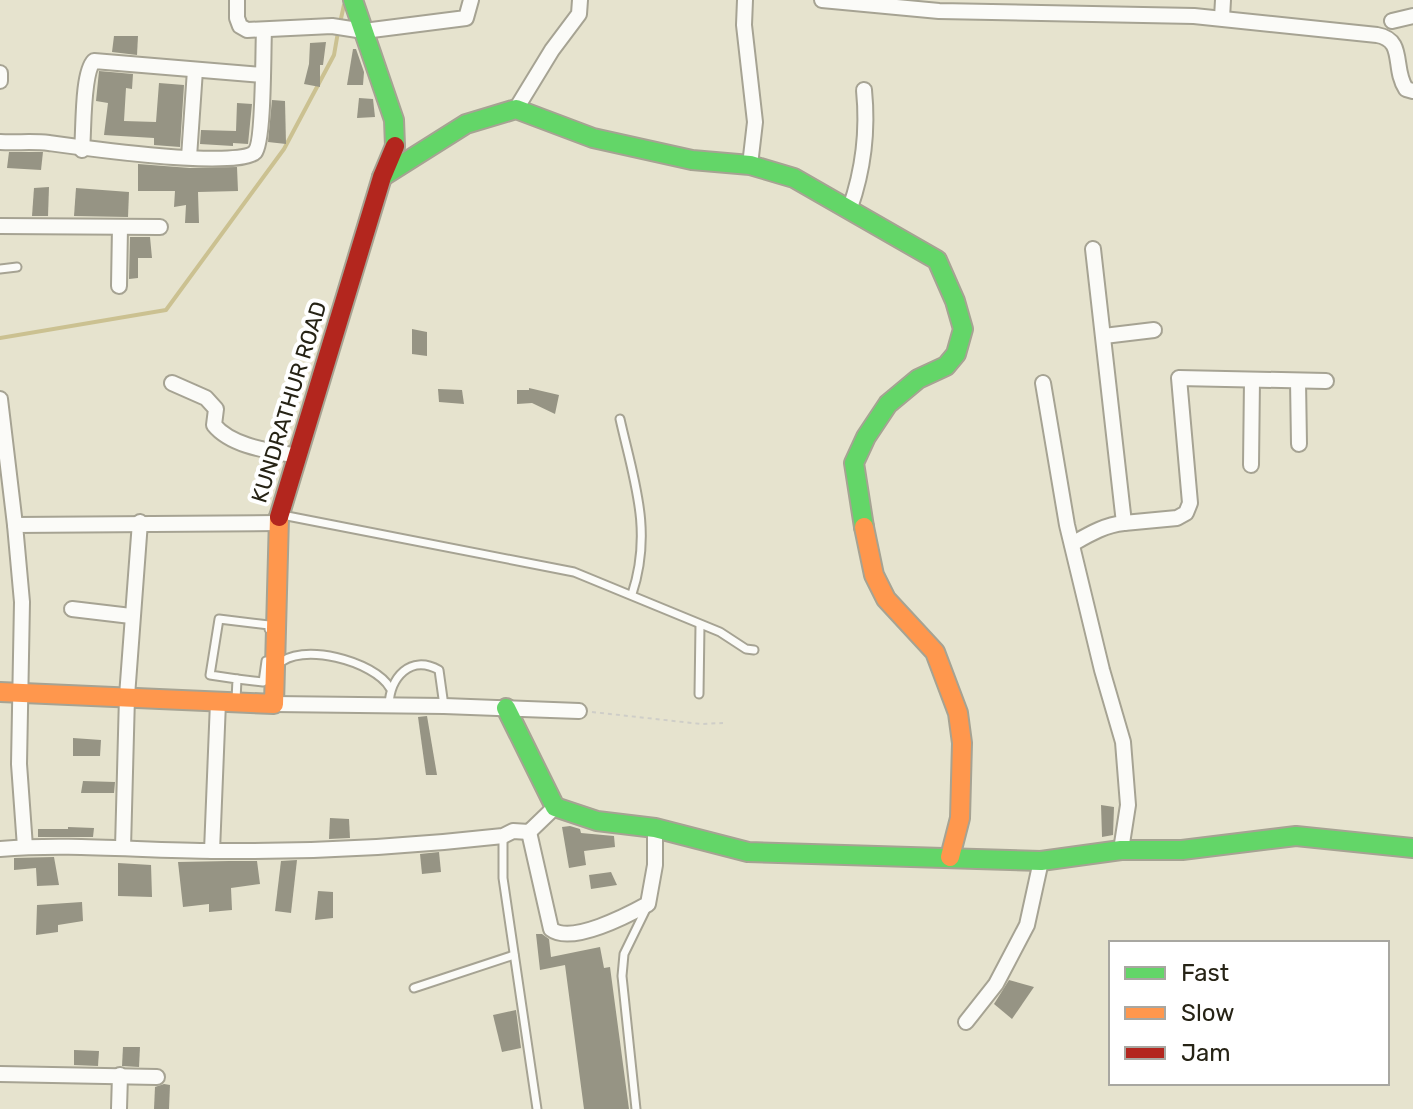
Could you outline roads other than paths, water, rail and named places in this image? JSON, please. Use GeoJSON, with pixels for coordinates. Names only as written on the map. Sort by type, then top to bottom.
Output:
{"type":"FeatureCollection","features":[{"type":"Feature","properties":{"kind":"street"},"geometry":{"type":"LineString","coordinates":[[237,0],[237,18],[240,26],[247,30],[332,26],[357,29],[466,18],[471,0]]}},
{"type":"Feature","properties":{"kind":"street","name":"KUNDRATHUR ROAD"},"geometry":{"type":"LineString","coordinates":[[274,704],[278,519],[382,177],[397,142],[386,92],[357,29],[353,0]]}},
{"type":"Feature","properties":{"kind":"street"},"geometry":{"type":"LineString","coordinates":[[516,109],[552,50],[579,14],[580,0]]}},
{"type":"Feature","properties":{"kind":"street"},"geometry":{"type":"LineString","coordinates":[[745,0],[744,25],[755,122],[750,165]]}},
{"type":"Feature","properties":{"kind":"street"},"geometry":{"type":"LineString","coordinates":[[822,0],[939,11],[1194,16],[1387,37],[1393,42],[1403,86],[1413,91]]}},
{"type":"Feature","properties":{"kind":"street"},"geometry":{"type":"LineString","coordinates":[[1222,18],[1223,0]]}},
{"type":"Feature","properties":{"kind":"street"},"geometry":{"type":"LineString","coordinates":[[1392,21],[1413,16]]}},
{"type":"Feature","properties":{"kind":"street"},"geometry":{"type":"LineString","coordinates":[[0,142],[48,143],[82,150],[189,157],[232,158],[253,154],[257,150],[261,127],[264,30]]}},
{"type":"Feature","properties":{"kind":"street"},"geometry":{"type":"LineString","coordinates":[[82,150],[86,80],[91,63],[100,61],[262,75]]}},
{"type":"Feature","properties":{"kind":"street"},"geometry":{"type":"LineString","coordinates":[[189,157],[195,70]]}},
{"type":"Feature","properties":{"kind":"street"},"geometry":{"type":"LineString","coordinates":[[0,73],[0,81]]}},
{"type":"Feature","properties":{"kind":"street"},"geometry":{"type":"LineString","coordinates":[[850,208],[860,182],[864,90]]}},
{"type":"Feature","properties":{"kind":"street"},"geometry":{"type":"LineString","coordinates":[[382,177],[466,124],[516,109],[593,138],[692,160],[750,165],[794,178],[937,260],[963,329],[956,354],[946,366],[918,379],[888,404],[866,437],[854,463],[874,575],[886,599],[935,652],[958,713],[962,743],[960,818],[950,857]]}},
{"type":"Feature","properties":{"kind":"street"},"geometry":{"type":"LineString","coordinates":[[0,226],[160,227]]}},
{"type":"Feature","properties":{"kind":"street"},"geometry":{"type":"LineString","coordinates":[[119,286],[120,227]]}},
{"type":"Feature","properties":{"kind":"street"},"geometry":{"type":"LineString","coordinates":[[1093,249],[1124,523]]}},
{"type":"Feature","properties":{"kind":"street"},"geometry":{"type":"LineString","coordinates":[[1104,336],[1154,330]]}},
{"type":"Feature","properties":{"kind":"street"},"geometry":{"type":"LineString","coordinates":[[1072,544],[1103,528],[1177,518],[1186,513],[1190,503],[1179,378],[1326,381]]}},
{"type":"Feature","properties":{"kind":"street"},"geometry":{"type":"LineString","coordinates":[[1251,465],[1252,380]]}},
{"type":"Feature","properties":{"kind":"street"},"geometry":{"type":"LineString","coordinates":[[1298,381],[1299,444]]}},
{"type":"Feature","properties":{"kind":"street"},"geometry":{"type":"LineString","coordinates":[[172,383],[206,398],[215,406],[214,425],[221,433],[258,448],[298,456]]}},
{"type":"Feature","properties":{"kind":"street"},"geometry":{"type":"LineString","coordinates":[[1043,383],[1052,450],[1072,544],[1123,742],[1128,805],[1121,850]]}},
{"type":"Feature","properties":{"kind":"street"},"geometry":{"type":"LineString","coordinates":[[0,399],[22,602],[20,798],[25,847]]}},
{"type":"Feature","properties":{"kind":"street"},"geometry":{"type":"LineString","coordinates":[[15,525],[278,519]]}},
{"type":"Feature","properties":{"kind":"street"},"geometry":{"type":"LineString","coordinates":[[123,848],[131,616],[140,522]]}},
{"type":"Feature","properties":{"kind":"street"},"geometry":{"type":"LineString","coordinates":[[72,609],[131,616]]}},
{"type":"Feature","properties":{"kind":"street"},"geometry":{"type":"LineString","coordinates":[[0,692],[274,704],[579,711]]}},
{"type":"Feature","properties":{"kind":"street"},"geometry":{"type":"LineString","coordinates":[[212,851],[227,702]]}},
{"type":"Feature","properties":{"kind":"street"},"geometry":{"type":"LineString","coordinates":[[506,708],[555,807],[597,821],[655,828],[748,852],[1041,861],[1121,850],[1182,850],[1296,836],[1413,848]]}},
{"type":"Feature","properties":{"kind":"street"},"geometry":{"type":"LineString","coordinates":[[0,849],[332,851],[427,845],[503,836],[513,831],[529,832],[555,807]]}},
{"type":"Feature","properties":{"kind":"street"},"geometry":{"type":"LineString","coordinates":[[529,832],[548,920],[555,933],[563,935],[593,928],[648,904],[655,865],[655,828]]}},
{"type":"Feature","properties":{"kind":"street"},"geometry":{"type":"LineString","coordinates":[[966,1022],[996,984],[1027,925],[1041,861]]}},
{"type":"Feature","properties":{"kind":"street"},"geometry":{"type":"LineString","coordinates":[[0,1074],[157,1077]]}},
{"type":"Feature","properties":{"kind":"street"},"geometry":{"type":"LineString","coordinates":[[119,1109],[120,1075]]}},
{"type":"Feature","properties":{"kind":"lane"},"geometry":{"type":"LineString","coordinates":[[0,269],[17,267]]}},
{"type":"Feature","properties":{"kind":"lane"},"geometry":{"type":"LineString","coordinates":[[620,419],[641,515],[643,546],[632,594]]}},
{"type":"Feature","properties":{"kind":"lane"},"geometry":{"type":"LineString","coordinates":[[278,519],[574,572],[720,632],[746,649],[754,650]]}},
{"type":"Feature","properties":{"kind":"lane"},"geometry":{"type":"LineString","coordinates":[[219,619],[269,625],[263,682],[237,679],[210,675],[219,619]]}},
{"type":"Feature","properties":{"kind":"lane"},"geometry":{"type":"LineString","coordinates":[[699,694],[700,625]]}},
{"type":"Feature","properties":{"kind":"lane"},"geometry":{"type":"LineString","coordinates":[[274,670],[288,657],[300,655],[347,660],[380,674],[390,688]]}},
{"type":"Feature","properties":{"kind":"lane"},"geometry":{"type":"LineString","coordinates":[[389,705],[390,688],[402,672],[427,665],[436,668],[442,682],[444,706]]}},
{"type":"Feature","properties":{"kind":"lane"},"geometry":{"type":"LineString","coordinates":[[227,702],[237,679]]}},
{"type":"Feature","properties":{"kind":"lane"},"geometry":{"type":"LineString","coordinates":[[503,836],[503,878],[537,1109]]}},
{"type":"Feature","properties":{"kind":"lane"},"geometry":{"type":"LineString","coordinates":[[636,1109],[622,976],[624,954],[648,904]]}},
{"type":"Feature","properties":{"kind":"lane"},"geometry":{"type":"LineString","coordinates":[[414,988],[514,955]]}},
{"type":"Feature","properties":{"kind":"waterway"},"geometry":{"type":"LineString","coordinates":[[340,23],[344,5]]}},
{"type":"Feature","properties":{"kind":"waterway"},"geometry":{"type":"LineString","coordinates":[[0,338],[166,310],[284,149],[334,55],[338,32]]}}]}
